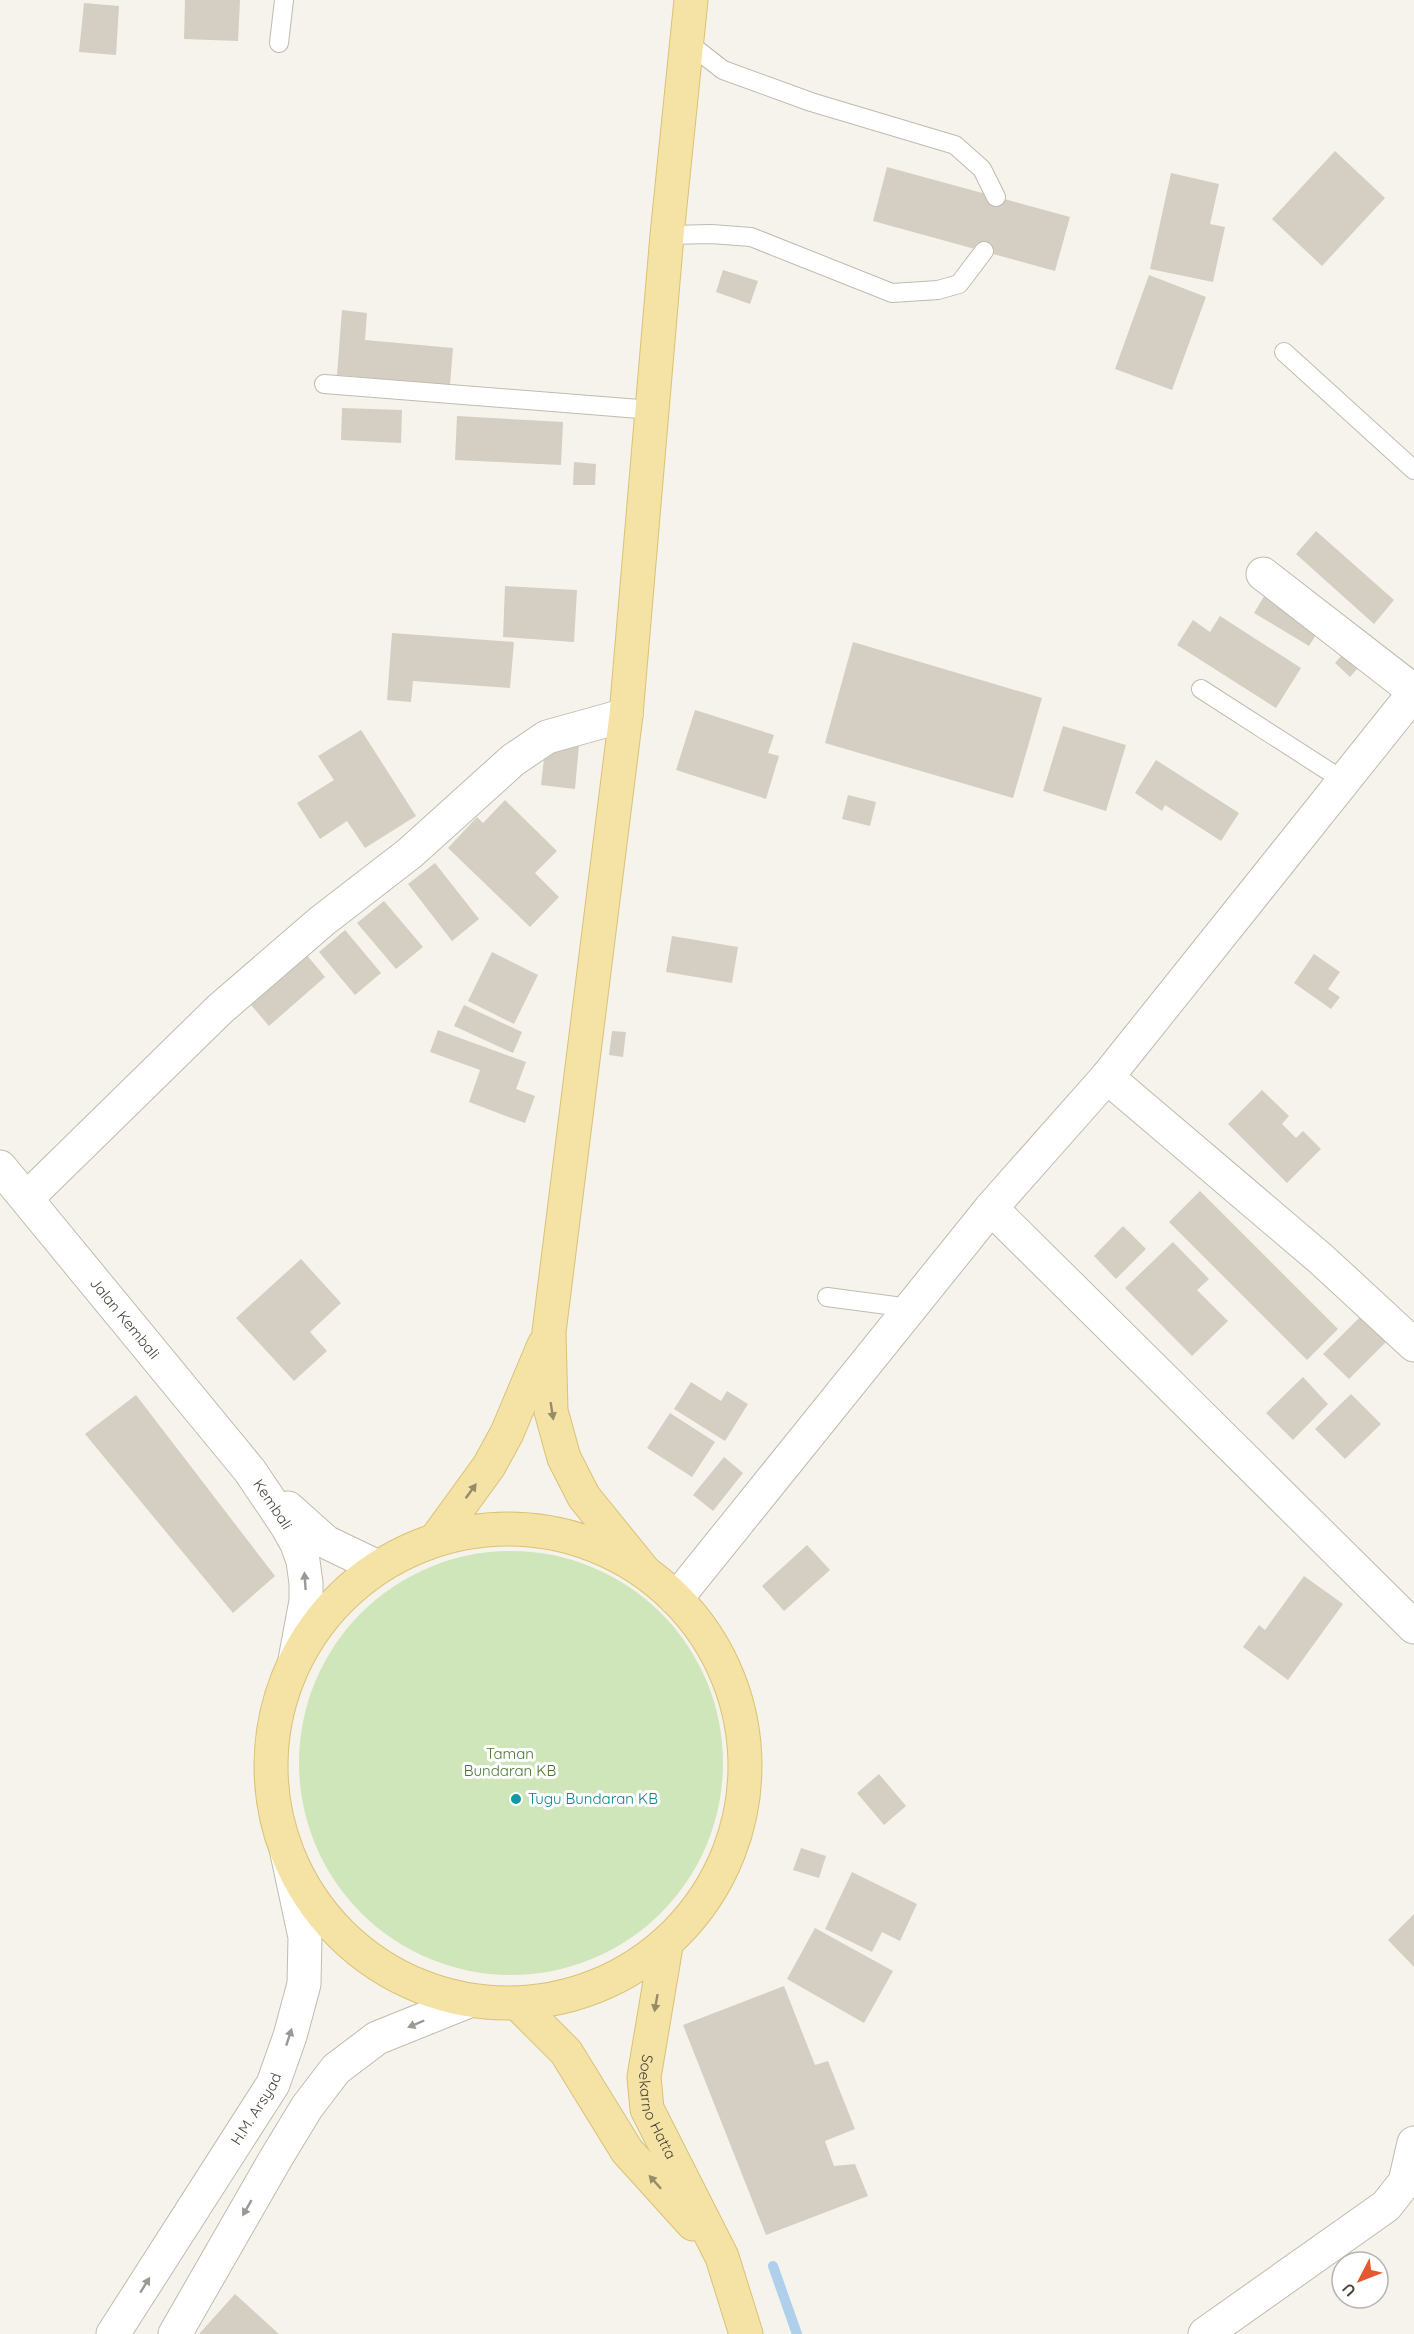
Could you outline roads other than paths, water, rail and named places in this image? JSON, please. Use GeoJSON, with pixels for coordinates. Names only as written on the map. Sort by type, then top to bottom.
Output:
{"type":"FeatureCollection","features":[{"type":"Feature","properties":{"kind":"main road"},"geometry":{"type":"LineString","coordinates":[[644,1571],[596,1546],[544,1531],[490,1529],[436,1539],[406,1551],[378,1567],[330,1607],[295,1660],[274,1722],[271,1788],[287,1853],[316,1906],[359,1951],[411,1983],[470,2001],[519,2004],[572,1996],[622,1976],[666,1946],[715,1886],[741,1813],[744,1736],[721,1662],[676,1599],[644,1571],[584,1497],[564,1458],[551,1411],[549,1332],[626,715],[667,235],[692,0]]}},
{"type":"Feature","properties":{"kind":"main road"},"geometry":{"type":"LineString","coordinates":[[436,1539],[489,1466],[507,1433],[549,1332]]}},
{"type":"Feature","properties":{"kind":"main road","name":"Soekarno Hatta"},"geometry":{"type":"LineString","coordinates":[[666,1946],[644,2077],[647,2109],[722,2257],[747,2334]]}},
{"type":"Feature","properties":{"kind":"main road","name":"Soekarno Hatta"},"geometry":{"type":"LineString","coordinates":[[519,2004],[566,2052],[627,2151],[722,2257]]}},
{"type":"Feature","properties":{"kind":"street"},"geometry":{"type":"LineString","coordinates":[[676,1599],[991,1208],[1107,1077],[1414,692],[1263,574]]}},
{"type":"Feature","properties":{"kind":"street"},"geometry":{"type":"LineString","coordinates":[[27,1198],[220,1009],[322,921],[410,853],[513,760],[547,737],[626,715]]}},
{"type":"Feature","properties":{"kind":"street"},"geometry":{"type":"LineString","coordinates":[[1107,1077],[1321,1259],[1414,1345]]}},
{"type":"Feature","properties":{"kind":"street","name":"Jalan Kembali"},"geometry":{"type":"LineString","coordinates":[[0,1167],[250,1471]]}},
{"type":"Feature","properties":{"kind":"street"},"geometry":{"type":"LineString","coordinates":[[991,1208],[1414,1627]]}},
{"type":"Feature","properties":{"kind":"street","name":"Kembali"},"geometry":{"type":"LineString","coordinates":[[250,1471],[317,1536],[378,1567]]}},
{"type":"Feature","properties":{"kind":"street","name":"Kembali"},"geometry":{"type":"LineString","coordinates":[[250,1471],[287,1526],[303,1561],[306,1601],[295,1660]]}},
{"type":"Feature","properties":{"kind":"street","name":"H.M. Arsyad"},"geometry":{"type":"LineString","coordinates":[[113,2334],[273,2084],[304,1984],[305,1937],[287,1853]]}},
{"type":"Feature","properties":{"kind":"street"},"geometry":{"type":"LineString","coordinates":[[175,2334],[282,2148],[307,2107],[336,2069],[377,2038],[470,2001]]}},
{"type":"Feature","properties":{"kind":"street"},"geometry":{"type":"LineString","coordinates":[[1205,2334],[1386,2206],[1405,2182],[1414,2143]]}},
{"type":"Feature","properties":{"kind":"lane"},"geometry":{"type":"LineString","coordinates":[[279,43],[284,0]]}},
{"type":"Feature","properties":{"kind":"lane"},"geometry":{"type":"LineString","coordinates":[[687,42],[723,70],[811,102],[955,145],[982,169],[996,197]]}},
{"type":"Feature","properties":{"kind":"lane"},"geometry":{"type":"LineString","coordinates":[[667,235],[711,234],[751,237],[892,293],[938,290],[958,284],[984,251]]}},
{"type":"Feature","properties":{"kind":"lane"},"geometry":{"type":"LineString","coordinates":[[1284,352],[1414,470]]}},
{"type":"Feature","properties":{"kind":"lane"},"geometry":{"type":"LineString","coordinates":[[324,384],[652,410]]}},
{"type":"Feature","properties":{"kind":"lane"},"geometry":{"type":"LineString","coordinates":[[1201,689],[1344,781]]}},
{"type":"Feature","properties":{"kind":"lane"},"geometry":{"type":"LineString","coordinates":[[827,1297],[910,1308]]}},
{"type":"Feature","properties":{"kind":"waterway"},"geometry":{"type":"LineString","coordinates":[[773,2266],[797,2334]]}},
{"type":"Feature","properties":{"kind":"place","name":"Tugu Bundaran KB"},"geometry":{"type":"Point","coordinates":[516,1799]}},
{"type":"Feature","properties":{"kind":"park label","name":"Taman Bundaran KB"},"geometry":{"type":"Point","coordinates":[510,1762]}}]}
